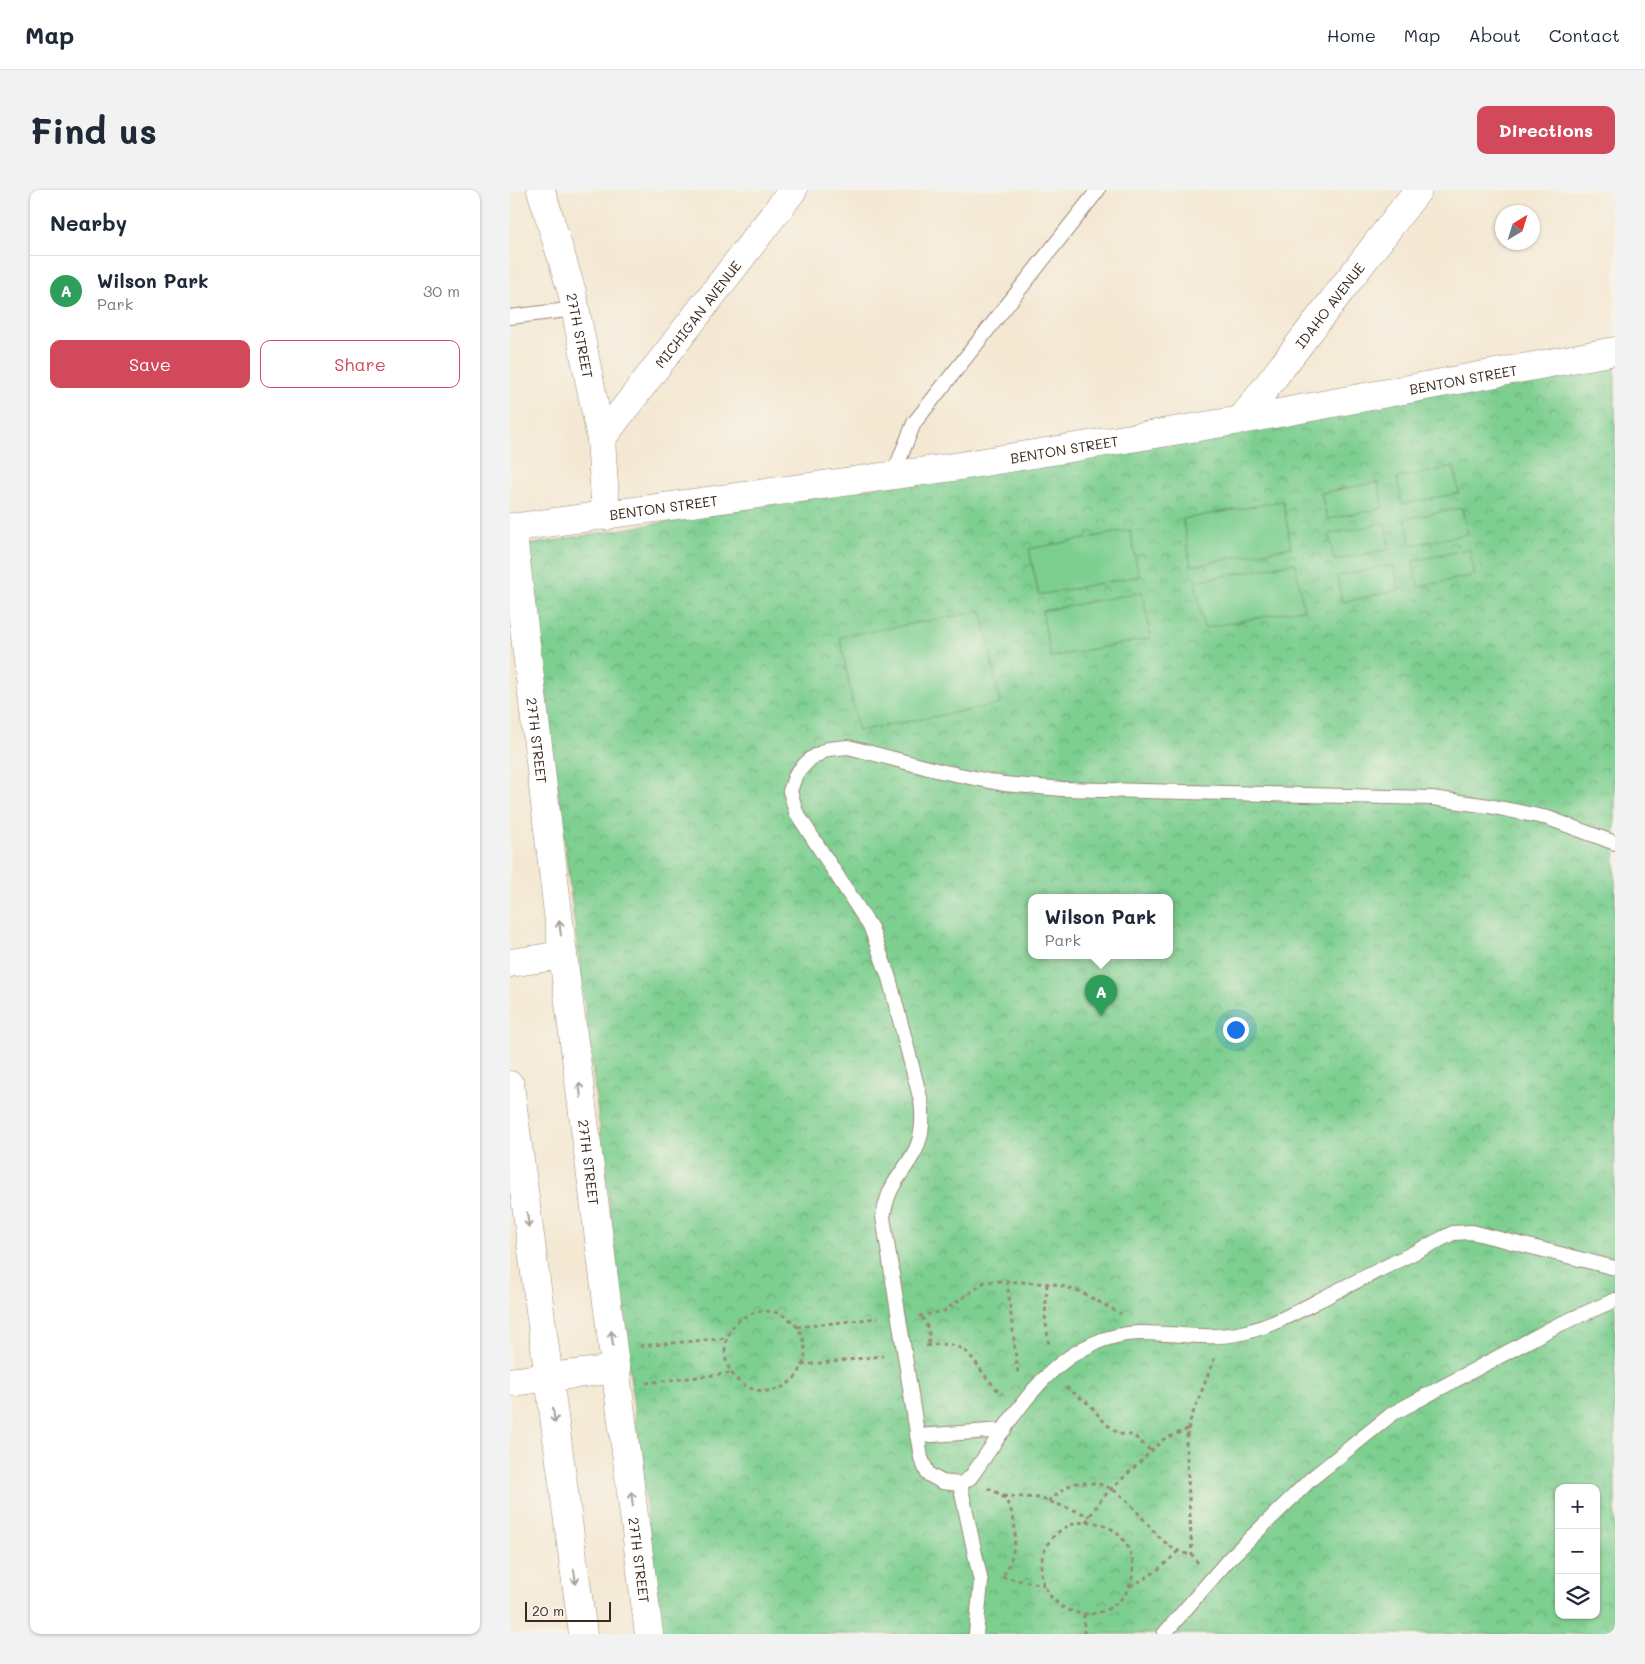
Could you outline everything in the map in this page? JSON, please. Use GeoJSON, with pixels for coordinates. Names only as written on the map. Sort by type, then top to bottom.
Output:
{"type":"FeatureCollection","features":[{"type":"Feature","properties":{"kind":"street","name":"27TH STREET"},"geometry":{"type":"LineString","coordinates":[[542,190],[575,309],[601,439],[606,516]]}},
{"type":"Feature","properties":{"kind":"street","name":"MICHIGAN AVENUE"},"geometry":{"type":"LineString","coordinates":[[601,439],[793,190]]}},
{"type":"Feature","properties":{"kind":"street","name":"IDAHO AVENUE"},"geometry":{"type":"LineString","coordinates":[[1241,420],[1418,190]]}},
{"type":"Feature","properties":{"kind":"street","name":"BENTON STREET"},"geometry":{"type":"LineString","coordinates":[[511,528],[893,475],[1241,420],[1615,350]]}},
{"type":"Feature","properties":{"kind":"street","name":"27TH STREET"},"geometry":{"type":"LineString","coordinates":[[511,528],[649,1634]]}},
{"type":"Feature","properties":{"kind":"street"},"geometry":{"type":"LineString","coordinates":[[510,963],[563,955]]}},
{"type":"Feature","properties":{"kind":"street"},"geometry":{"type":"LineString","coordinates":[[510,1085],[583,1634]]}},
{"type":"Feature","properties":{"kind":"street"},"geometry":{"type":"LineString","coordinates":[[510,1382],[616,1368]]}},
{"type":"Feature","properties":{"kind":"lane"},"geometry":{"type":"LineString","coordinates":[[893,475],[914,423],[1098,190]]}},
{"type":"Feature","properties":{"kind":"lane"},"geometry":{"type":"LineString","coordinates":[[510,317],[575,309]]}},
{"type":"Feature","properties":{"kind":"lane"},"geometry":{"type":"LineString","coordinates":[[965,1481],[942,1482],[928,1474],[921,1458],[883,1217],[887,1199],[894,1184],[919,1143],[923,1118],[921,1101],[889,978],[870,928],[796,812],[790,791],[796,774],[810,759],[828,749],[848,747],[1004,784],[1062,789],[1432,798],[1488,806],[1548,818],[1615,843]]}},
{"type":"Feature","properties":{"kind":"lane"},"geometry":{"type":"LineString","coordinates":[[976,1634],[981,1582],[965,1481],[1031,1393],[1051,1371],[1086,1346],[1108,1336],[1137,1333],[1196,1337],[1224,1335],[1236,1334],[1272,1324],[1453,1233],[1472,1232],[1615,1268]]}},
{"type":"Feature","properties":{"kind":"lane"},"geometry":{"type":"LineString","coordinates":[[1164,1634],[1213,1578],[1311,1478],[1392,1414],[1556,1326],[1615,1300]]}},
{"type":"Feature","properties":{"kind":"lane"},"geometry":{"type":"LineString","coordinates":[[917,1436],[1004,1430]]}},
{"type":"Feature","properties":{"kind":"path"},"geometry":{"type":"LineString","coordinates":[[797,1327],[898,1316],[908,1318],[944,1311],[985,1282],[1007,1281],[1047,1284],[1079,1291],[1129,1319],[1137,1333]]}},
{"type":"Feature","properties":{"kind":"path"},"geometry":{"type":"LineString","coordinates":[[1007,1281],[1019,1380]]}},
{"type":"Feature","properties":{"kind":"path"},"geometry":{"type":"LineString","coordinates":[[1047,1284],[1045,1316],[1051,1371],[1089,1404],[1105,1423],[1119,1434],[1133,1435],[1151,1451]]}},
{"type":"Feature","properties":{"kind":"path"},"geometry":{"type":"LineString","coordinates":[[757,1312],[771,1312],[784,1316],[797,1327],[805,1347],[802,1365],[792,1381],[782,1388],[770,1391],[757,1391],[744,1386],[731,1373],[724,1351],[733,1325],[744,1316],[757,1312]]}},
{"type":"Feature","properties":{"kind":"path"},"geometry":{"type":"LineString","coordinates":[[921,1316],[928,1327],[930,1338],[928,1346]]}},
{"type":"Feature","properties":{"kind":"path"},"geometry":{"type":"LineString","coordinates":[[1192,1555],[1186,1441],[1188,1429],[1224,1335]]}},
{"type":"Feature","properties":{"kind":"path"},"geometry":{"type":"LineString","coordinates":[[616,1368],[727,1338]]}},
{"type":"Feature","properties":{"kind":"path"},"geometry":{"type":"LineString","coordinates":[[802,1365],[904,1353],[928,1346],[953,1344],[964,1349],[1006,1398]]}},
{"type":"Feature","properties":{"kind":"path"},"geometry":{"type":"LineString","coordinates":[[616,1368],[731,1373]]}},
{"type":"Feature","properties":{"kind":"path"},"geometry":{"type":"LineString","coordinates":[[1086,1522],[1102,1498],[1164,1439],[1188,1429]]}},
{"type":"Feature","properties":{"kind":"path"},"geometry":{"type":"LineString","coordinates":[[965,1481],[1003,1496],[1040,1498],[1090,1516]]}},
{"type":"Feature","properties":{"kind":"path"},"geometry":{"type":"LineString","coordinates":[[1048,1501],[1074,1483],[1096,1482],[1112,1488],[1168,1545],[1178,1551],[1192,1555],[1213,1578]]}},
{"type":"Feature","properties":{"kind":"path"},"geometry":{"type":"LineString","coordinates":[[980,1594],[1002,1577],[1007,1570],[1014,1549],[1014,1534],[1009,1506],[1003,1496]]}},
{"type":"Feature","properties":{"kind":"path"},"geometry":{"type":"LineString","coordinates":[[1086,1522],[1109,1527],[1121,1536],[1130,1549],[1133,1564],[1129,1586],[1126,1593],[1116,1604],[1102,1612],[1084,1614],[1073,1612],[1059,1604],[1049,1593],[1045,1585],[1041,1564],[1049,1543],[1065,1527],[1086,1522]]}},
{"type":"Feature","properties":{"kind":"path"},"geometry":{"type":"LineString","coordinates":[[1129,1586],[1147,1578],[1162,1568],[1178,1551]]}},
{"type":"Feature","properties":{"kind":"path"},"geometry":{"type":"LineString","coordinates":[[1002,1577],[1045,1585]]}},
{"type":"Feature","properties":{"kind":"path"},"geometry":{"type":"LineString","coordinates":[[1084,1614],[1084,1634]]}},
{"type":"Feature","properties":{"kind":"green space"},"geometry":{"type":"Polygon","coordinates":[[[1615,363],[1615,1634],[662,1634],[528,545],[1615,363]]]}},
{"type":"Feature","properties":{"kind":"green space"},"geometry":{"type":"Polygon","coordinates":[[[1454,467],[1459,493],[1402,504],[1397,478],[1454,467]]]}},
{"type":"Feature","properties":{"kind":"green space"},"geometry":{"type":"Polygon","coordinates":[[[1378,482],[1383,508],[1327,519],[1321,493],[1378,482]]]}},
{"type":"Feature","properties":{"kind":"green space"},"geometry":{"type":"Polygon","coordinates":[[[1283,501],[1291,547],[1191,566],[1183,519],[1283,501]]]}},
{"type":"Feature","properties":{"kind":"green space"},"geometry":{"type":"Polygon","coordinates":[[[1462,508],[1467,534],[1411,545],[1405,519],[1462,508]]]}},
{"type":"Feature","properties":{"kind":"green space"},"geometry":{"type":"Polygon","coordinates":[[[1385,523],[1390,549],[1334,560],[1329,534],[1385,523]]]}},
{"type":"Feature","properties":{"kind":"green space"},"geometry":{"type":"Polygon","coordinates":[[[1130,530],[1139,576],[1039,595],[1029,549],[1130,530]]]}},
{"type":"Feature","properties":{"kind":"green space"},"geometry":{"type":"Polygon","coordinates":[[[1469,549],[1475,575],[1418,587],[1413,561],[1469,549]]]}},
{"type":"Feature","properties":{"kind":"green space"},"geometry":{"type":"Polygon","coordinates":[[[1295,563],[1304,609],[1204,628],[1195,581],[1295,563]]]}},
{"type":"Feature","properties":{"kind":"green space"},"geometry":{"type":"Polygon","coordinates":[[[1394,565],[1399,590],[1342,602],[1337,576],[1394,565]]]}},
{"type":"Feature","properties":{"kind":"green space"},"geometry":{"type":"Polygon","coordinates":[[[1142,592],[1151,638],[1051,657],[1042,611],[1142,592]]]}},
{"type":"Feature","properties":{"kind":"green space"},"geometry":{"type":"Polygon","coordinates":[[[982,611],[1000,704],[858,731],[840,637],[982,611]]]}},
{"type":"Feature","properties":{"kind":"place","name":"Wilson Park"},"geometry":{"type":"Point","coordinates":[1101,1016]}}]}
